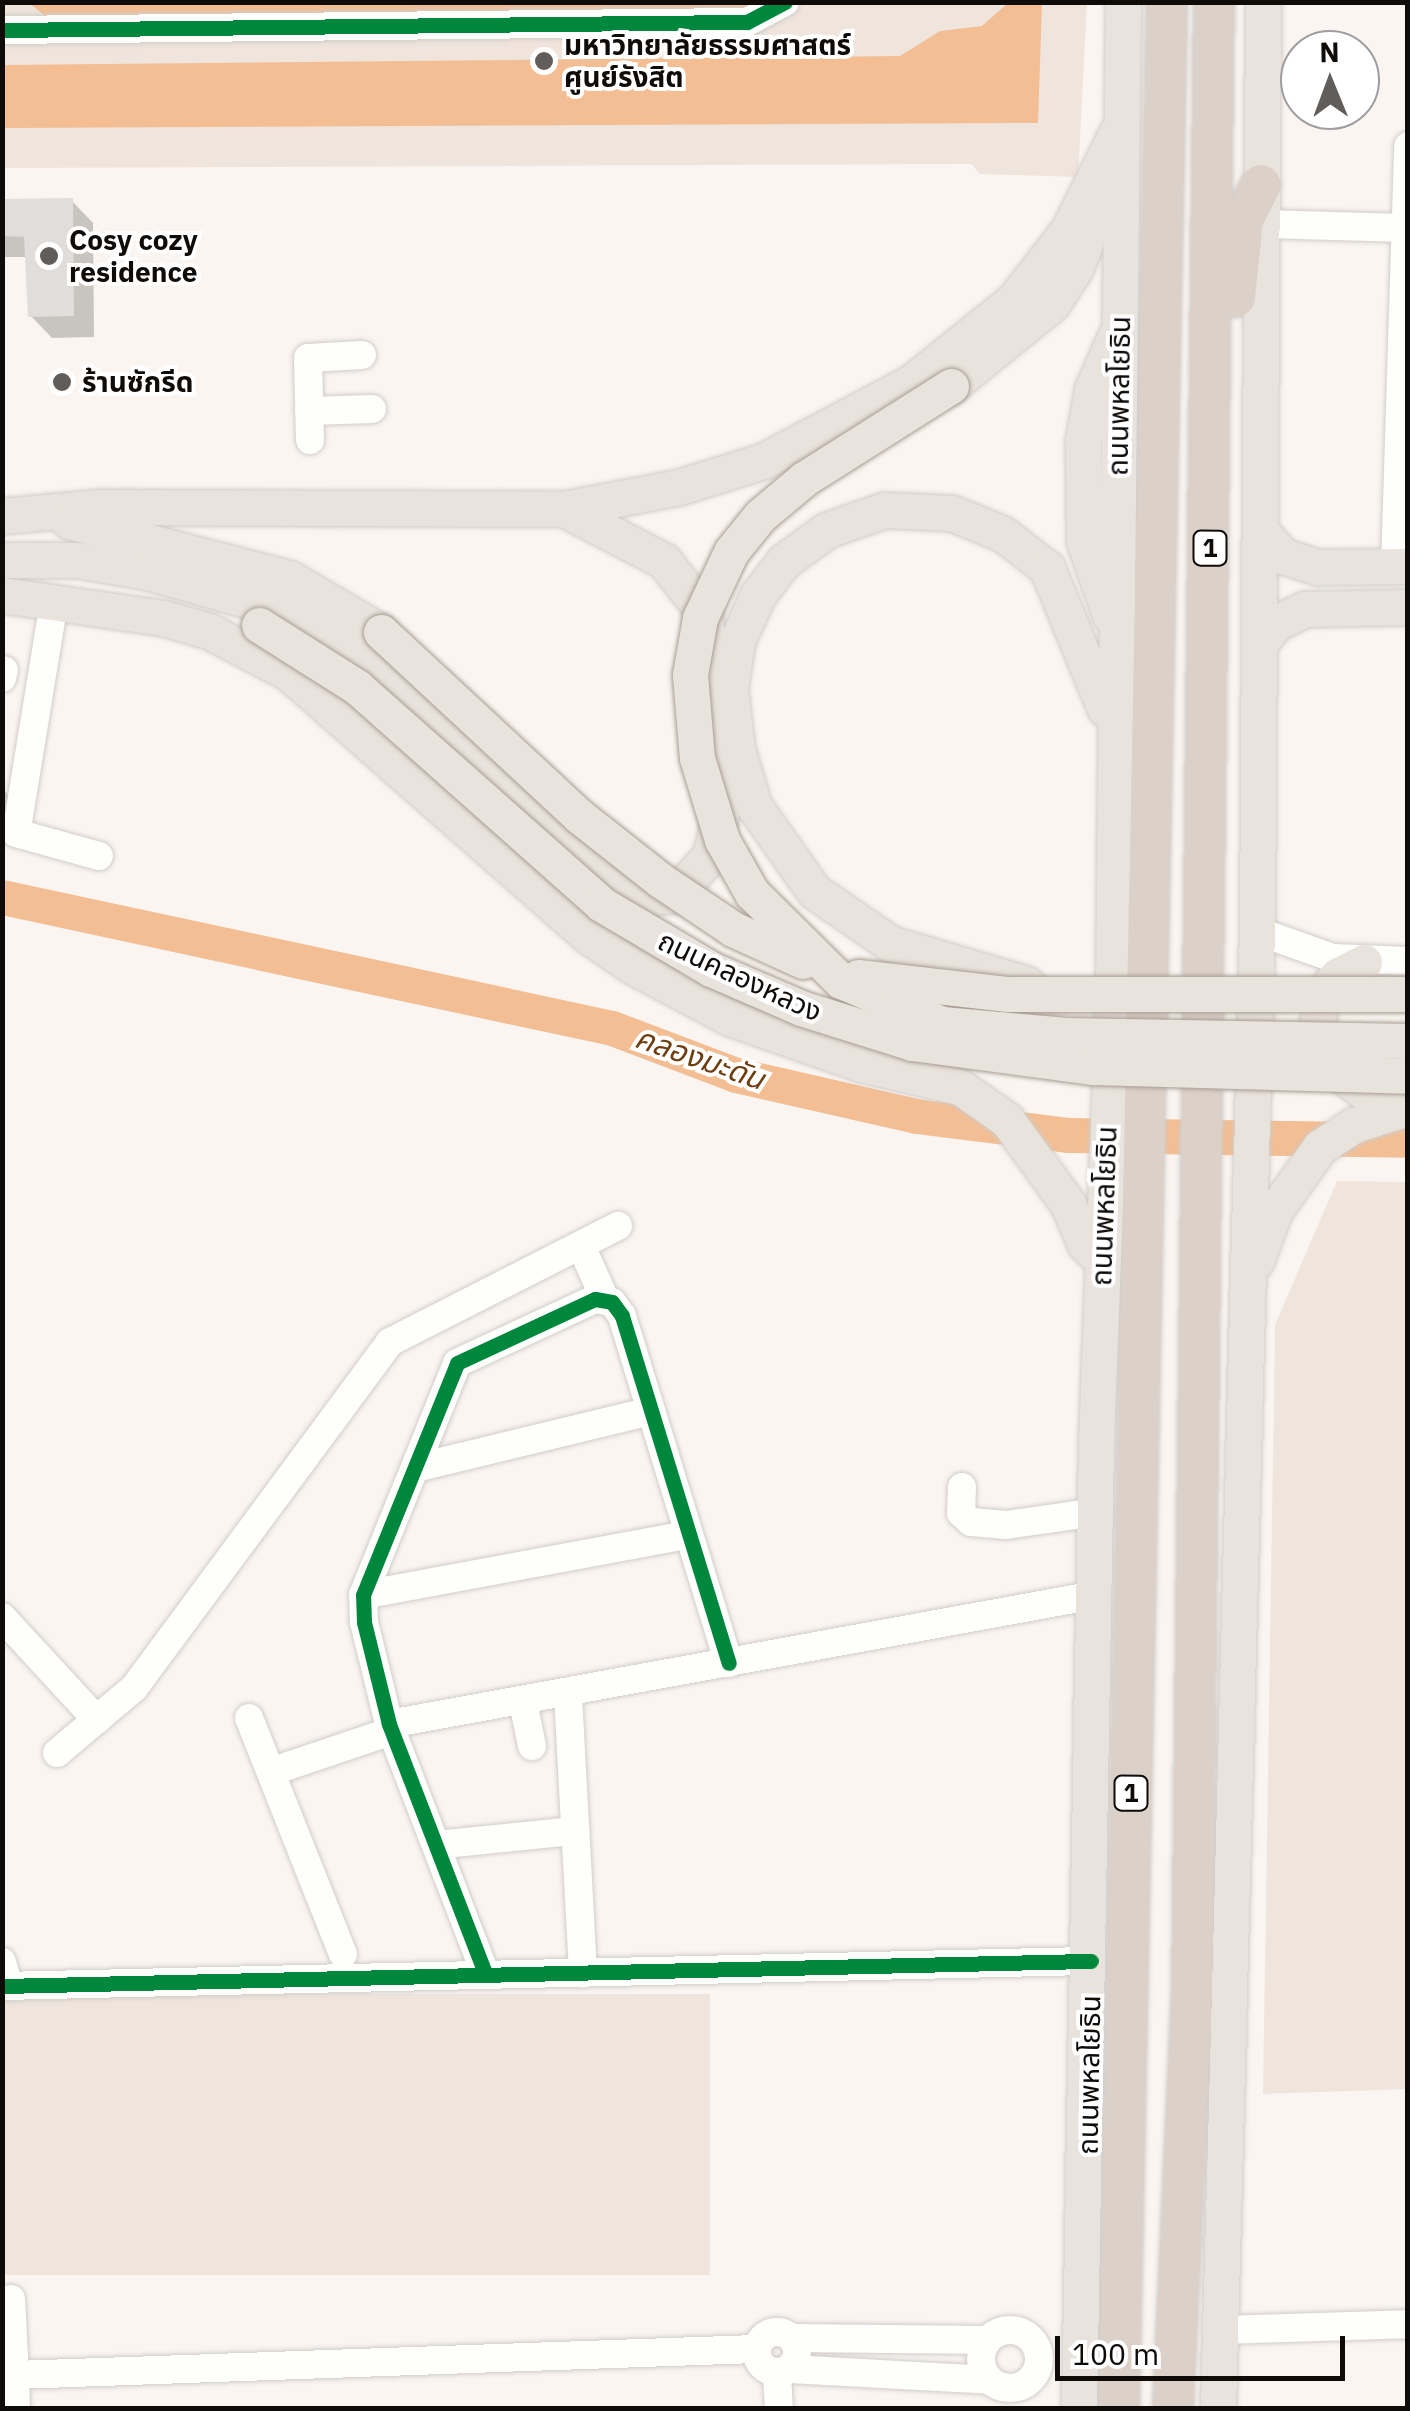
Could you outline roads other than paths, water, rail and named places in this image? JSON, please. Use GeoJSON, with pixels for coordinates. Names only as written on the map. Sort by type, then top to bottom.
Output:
{"type":"FeatureCollection","features":[{"type":"Feature","properties":{"kind":"highway","name":"ถนนพหลโยธิน"},"geometry":{"type":"LineString","coordinates":[[1119,2408],[1124,1178],[1167,2]]}},
{"type":"Feature","properties":{"kind":"highway","name":"1"},"geometry":{"type":"LineString","coordinates":[[1174,2408],[1192,1992],[1214,2]]}},
{"type":"Feature","properties":{"kind":"highway"},"geometry":{"type":"LineString","coordinates":[[1212,388],[1228,359],[1243,220],[1261,204]]}},
{"type":"Feature","properties":{"kind":"main road","name":"ถนนพหลโยธิน"},"geometry":{"type":"LineString","coordinates":[[1124,2],[1121,324],[1092,390],[1084,441],[1084,541],[1115,625],[1112,729],[1127,1090]]}},
{"type":"Feature","properties":{"kind":"main road","name":"1"},"geometry":{"type":"LineString","coordinates":[[1218,2408],[1257,931],[1263,2]]}},
{"type":"Feature","properties":{"kind":"main road"},"geometry":{"type":"LineString","coordinates":[[2,516],[43,516],[101,506],[564,510],[679,487],[763,461],[912,382],[1014,300],[1069,229],[1121,122]]}},
{"type":"Feature","properties":{"kind":"main road"},"geometry":{"type":"LineString","coordinates":[[1104,160],[1093,232],[1058,296],[1001,352],[804,479],[760,516],[731,552],[700,618],[690,675],[699,772],[722,840],[752,893],[841,981],[942,1024],[1066,1035],[1408,1042]]}},
{"type":"Feature","properties":{"kind":"main road"},"geometry":{"type":"LineString","coordinates":[[1062,992],[891,944],[814,890],[754,806],[737,750],[730,689],[742,629],[776,572],[803,545],[864,516],[907,508],[952,513],[1004,534],[1047,568],[1112,729]]}},
{"type":"Feature","properties":{"kind":"main road"},"geometry":{"type":"LineString","coordinates":[[2,560],[77,560],[148,572],[282,610],[360,654],[432,711],[623,883],[650,897],[668,896],[696,878],[721,827],[724,798],[712,702],[712,640],[704,612],[664,562],[564,510]]}},
{"type":"Feature","properties":{"kind":"main road","name":"ถนนคลองหลวง"},"geometry":{"type":"LineString","coordinates":[[43,516],[181,545],[278,574],[380,632],[579,816],[734,930],[861,978],[958,992],[1408,994]]}},
{"type":"Feature","properties":{"kind":"main road"},"geometry":{"type":"LineString","coordinates":[[1261,531],[1283,556],[1317,567],[1401,566]]}},
{"type":"Feature","properties":{"kind":"main road","name":"ถนนคลองหลวง"},"geometry":{"type":"LineString","coordinates":[[2,576],[57,578],[167,596],[258,625],[357,687],[601,904],[711,969],[801,1008],[912,1043],[1093,1067],[1408,1076]]}},
{"type":"Feature","properties":{"kind":"main road"},"geometry":{"type":"LineString","coordinates":[[2,595],[197,628],[289,673],[632,966],[730,1018],[862,1064],[960,1087],[1007,1120],[1068,1204],[1085,1244],[1102,1260]]}},
{"type":"Feature","properties":{"kind":"main road"},"geometry":{"type":"LineString","coordinates":[[1260,643],[1276,623],[1304,609],[1408,607]]}},
{"type":"Feature","properties":{"kind":"main road"},"geometry":{"type":"LineString","coordinates":[[521,875],[643,946],[669,933],[668,896]]}},
{"type":"Feature","properties":{"kind":"main road"},"geometry":{"type":"LineString","coordinates":[[1364,962],[1338,975],[1321,995],[1316,1036],[1322,1060],[1367,1094],[1408,1098]]}},
{"type":"Feature","properties":{"kind":"main road"},"geometry":{"type":"LineString","coordinates":[[1246,1288],[1275,1210],[1320,1147],[1354,1125],[1408,1108]]}},
{"type":"Feature","properties":{"kind":"main road","name":"ถนนพหลโยธิน"},"geometry":{"type":"LineString","coordinates":[[1079,2408],[1091,1962],[1102,1260],[1124,1178]]}},
{"type":"Feature","properties":{"kind":"street"},"geometry":{"type":"LineString","coordinates":[[2,30],[746,22],[786,2]]}},
{"type":"Feature","properties":{"kind":"street"},"geometry":{"type":"LineString","coordinates":[[1401,566],[1408,146]]}},
{"type":"Feature","properties":{"kind":"street"},"geometry":{"type":"LineString","coordinates":[[1261,204],[1406,227]]}},
{"type":"Feature","properties":{"kind":"street"},"geometry":{"type":"LineString","coordinates":[[362,355],[308,358],[310,426],[372,409]]}},
{"type":"Feature","properties":{"kind":"street"},"geometry":{"type":"LineString","coordinates":[[54,602],[16,833],[100,856]]}},
{"type":"Feature","properties":{"kind":"street"},"geometry":{"type":"LineString","coordinates":[[1257,931],[1297,949],[1364,962],[1408,962]]}},
{"type":"Feature","properties":{"kind":"street"},"geometry":{"type":"LineString","coordinates":[[57,1753],[134,1688],[390,1342],[618,1226]]}},
{"type":"Feature","properties":{"kind":"street"},"geometry":{"type":"LineString","coordinates":[[581,1246],[604,1297],[622,1316],[729,1663]]}},
{"type":"Feature","properties":{"kind":"street"},"geometry":{"type":"LineString","coordinates":[[485,1973],[390,1728],[363,1595],[458,1363],[604,1297]]}},
{"type":"Feature","properties":{"kind":"street"},"geometry":{"type":"LineString","coordinates":[[414,1468],[650,1411]]}},
{"type":"Feature","properties":{"kind":"street"},"geometry":{"type":"LineString","coordinates":[[962,1486],[962,1513],[971,1522],[1006,1525],[1096,1512]]}},
{"type":"Feature","properties":{"kind":"street"},"geometry":{"type":"LineString","coordinates":[[363,1595],[687,1535]]}},
{"type":"Feature","properties":{"kind":"street"},"geometry":{"type":"LineString","coordinates":[[272,1771],[390,1728],[1096,1595]]}},
{"type":"Feature","properties":{"kind":"street"},"geometry":{"type":"LineString","coordinates":[[2,1617],[97,1720]]}},
{"type":"Feature","properties":{"kind":"street"},"geometry":{"type":"LineString","coordinates":[[568,1695],[583,1974]]}},
{"type":"Feature","properties":{"kind":"street"},"geometry":{"type":"LineString","coordinates":[[523,1702],[532,1746]]}},
{"type":"Feature","properties":{"kind":"street"},"geometry":{"type":"LineString","coordinates":[[249,1718],[343,1954]]}},
{"type":"Feature","properties":{"kind":"street"},"geometry":{"type":"LineString","coordinates":[[436,1845],[575,1831]]}},
{"type":"Feature","properties":{"kind":"street"},"geometry":{"type":"LineString","coordinates":[[5,1978],[583,1974],[1091,1962]]}},
{"type":"Feature","properties":{"kind":"street"},"geometry":{"type":"LineString","coordinates":[[12,2299],[16,2408]]}},
{"type":"Feature","properties":{"kind":"street"},"geometry":{"type":"LineString","coordinates":[[1220,2330],[1408,2324]]}},
{"type":"Feature","properties":{"kind":"street"},"geometry":{"type":"LineString","coordinates":[[15,2375],[756,2349],[771,2333],[793,2338],[987,2340],[1007,2329],[1081,2356]]}},
{"type":"Feature","properties":{"kind":"street"},"geometry":{"type":"LineString","coordinates":[[779,2408],[783,2371],[798,2354],[793,2338]]}},
{"type":"Feature","properties":{"kind":"street"},"geometry":{"type":"LineString","coordinates":[[987,2340],[980,2361],[990,2380]]}},
{"type":"Feature","properties":{"kind":"street"},"geometry":{"type":"LineString","coordinates":[[1032,2340],[1039,2356],[1035,2374]]}},
{"type":"Feature","properties":{"kind":"street"},"geometry":{"type":"LineString","coordinates":[[756,2349],[764,2368],[783,2371],[990,2380],[1012,2388],[1035,2374],[1081,2356]]}},
{"type":"Feature","properties":{"kind":"waterway","name":"คลองมะดัน"},"geometry":{"type":"LineString","coordinates":[[2,897],[612,1028],[736,1075],[916,1116],[1069,1135],[1408,1140]]}},
{"type":"Feature","properties":{"kind":"place","name":"มหาวิทยาลัยธรรมศาสตร์ ศูนย์รังสิต"},"geometry":{"type":"Point","coordinates":[544,61]}},
{"type":"Feature","properties":{"kind":"place","name":"Cosy cozy residence"},"geometry":{"type":"Point","coordinates":[49,256]}},
{"type":"Feature","properties":{"kind":"place","name":"ร้านซักรีด"},"geometry":{"type":"Point","coordinates":[62,382]}}]}
